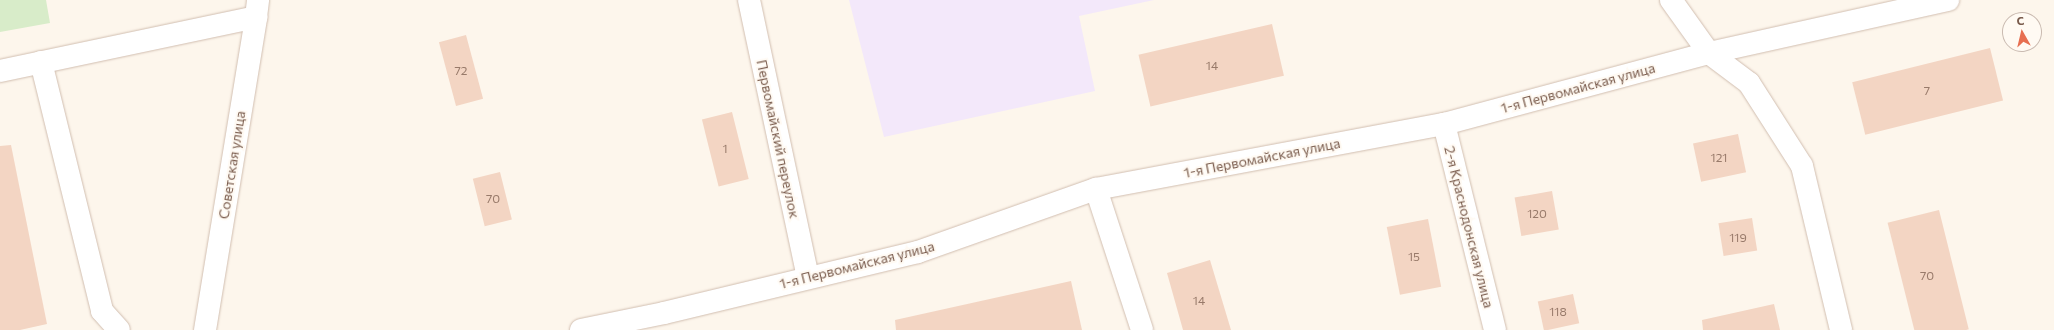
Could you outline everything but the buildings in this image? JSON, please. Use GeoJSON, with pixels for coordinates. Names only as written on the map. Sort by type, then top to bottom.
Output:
{"type":"FeatureCollection","features":[{"type":"Feature","properties":{"kind":"street","name":"Первомайский переулок"},"geometry":{"type":"LineString","coordinates":[[749,0],[808,278]]}},
{"type":"Feature","properties":{"kind":"street"},"geometry":{"type":"LineString","coordinates":[[1671,0],[1709,54],[1749,83],[1802,166],[1841,330]]}},
{"type":"Feature","properties":{"kind":"street","name":"1-я Первомайская улица"},"geometry":{"type":"LineString","coordinates":[[581,330],[666,321],[808,278],[918,252],[1096,189],[1444,124],[1709,54],[1948,0]]}},
{"type":"Feature","properties":{"kind":"street"},"geometry":{"type":"LineString","coordinates":[[0,71],[257,9]]}},
{"type":"Feature","properties":{"kind":"street","name":"Советская улица"},"geometry":{"type":"LineString","coordinates":[[205,330],[257,9]]}},
{"type":"Feature","properties":{"kind":"street"},"geometry":{"type":"LineString","coordinates":[[40,62],[102,311],[119,330]]}},
{"type":"Feature","properties":{"kind":"street","name":"2-я Краснодонская улица"},"geometry":{"type":"LineString","coordinates":[[1444,124],[1495,330]]}},
{"type":"Feature","properties":{"kind":"street"},"geometry":{"type":"LineString","coordinates":[[1096,189],[1141,330]]}},
{"type":"Feature","properties":{"kind":"shaded area"},"geometry":{"type":"Polygon","coordinates":[[[849,0],[1154,0],[1079,16],[1095,91],[884,137],[849,0]]]}},
{"type":"Feature","properties":{"kind":"green space"},"geometry":{"type":"Polygon","coordinates":[[[0,0],[46,0],[50,23],[0,32],[0,0]]]}}]}
